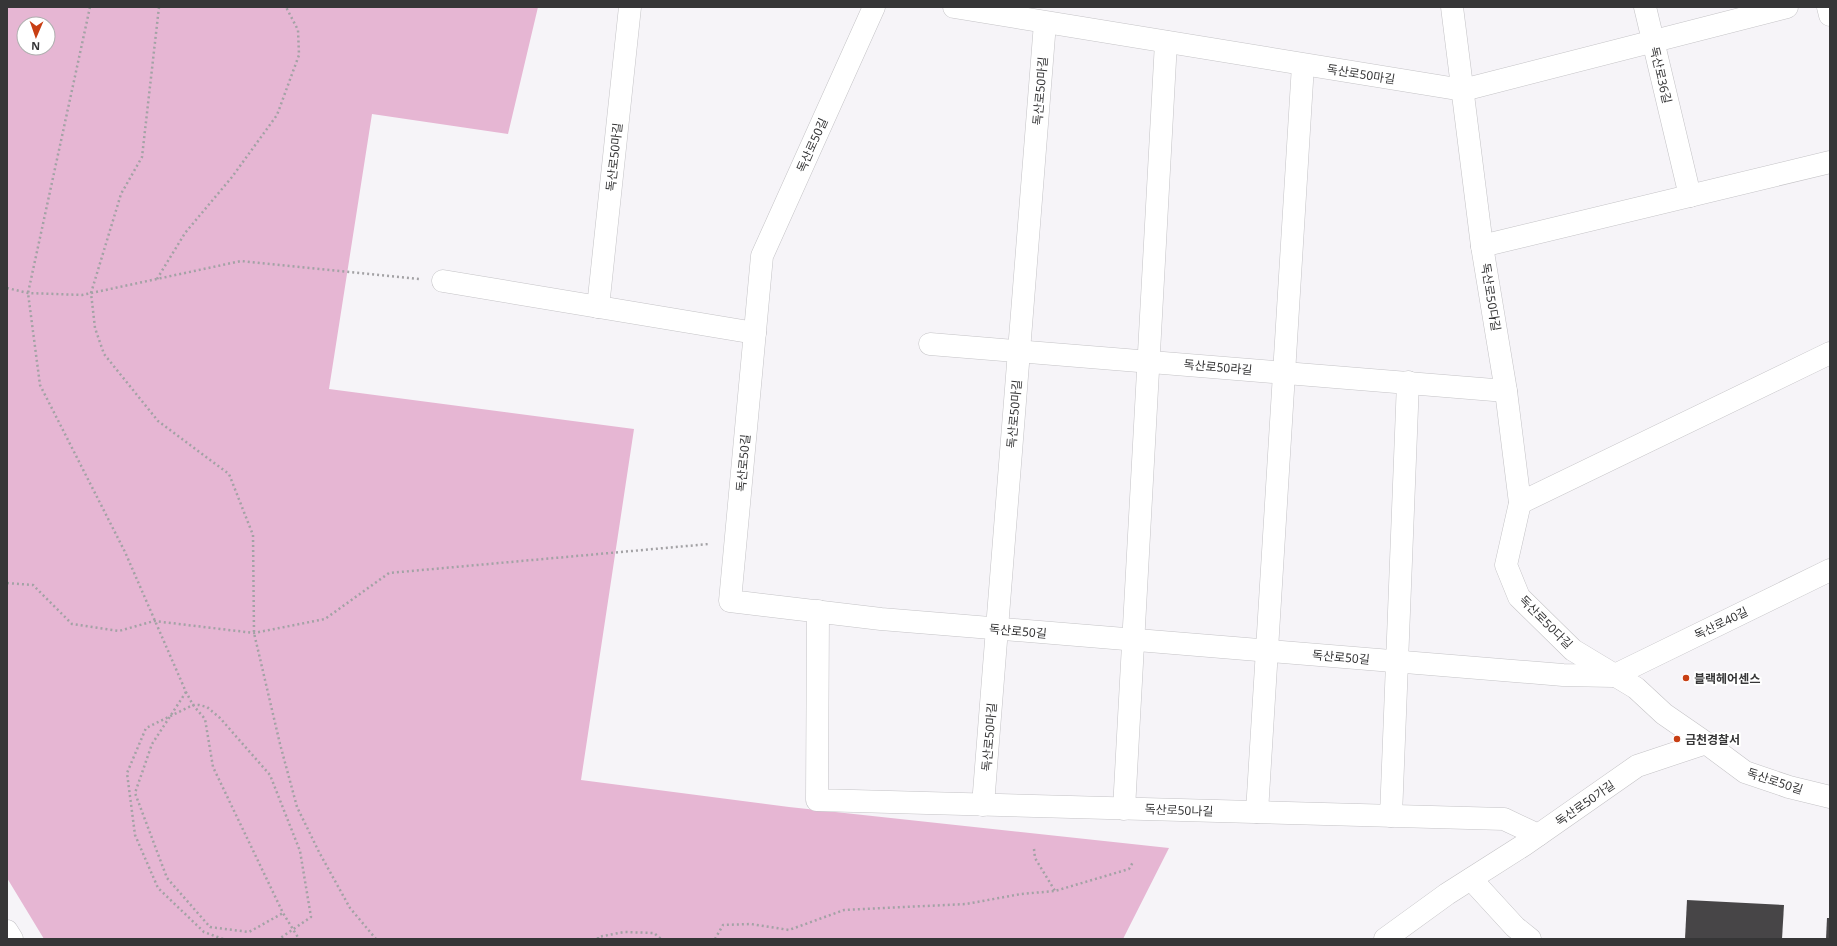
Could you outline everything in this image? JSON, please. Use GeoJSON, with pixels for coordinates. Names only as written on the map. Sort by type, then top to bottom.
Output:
{"type":"FeatureCollection","features":[{"type":"Feature","properties":{"kind":"street","name":"독산로50마길"},"geometry":{"type":"LineString","coordinates":[[598,307],[630,7]]}},
{"type":"Feature","properties":{"kind":"street","name":"독산로50길"},"geometry":{"type":"LineString","coordinates":[[874,7],[762,256],[730,601],[881,619],[997,629],[1563,675],[1613,676],[1636,688],[1664,714],[1745,772],[1789,787],[1830,797]]}},
{"type":"Feature","properties":{"kind":"street","name":"독산로50마길"},"geometry":{"type":"LineString","coordinates":[[954,7],[1021,13],[1045,23],[1463,90]]}},
{"type":"Feature","properties":{"kind":"street","name":"독산로50다길"},"geometry":{"type":"LineString","coordinates":[[1452,7],[1482,246],[1506,391],[1520,503],[1506,565],[1519,597],[1573,650],[1613,676]]}},
{"type":"Feature","properties":{"kind":"street"},"geometry":{"type":"LineString","coordinates":[[1463,90],[1653,42],[1645,7]]}},
{"type":"Feature","properties":{"kind":"street","name":"독산로36길"},"geometry":{"type":"LineString","coordinates":[[1690,196],[1653,42],[1787,7]]}},
{"type":"Feature","properties":{"kind":"street"},"geometry":{"type":"LineString","coordinates":[[1828,7],[1830,15]]}},
{"type":"Feature","properties":{"kind":"street","name":"독산로50마길"},"geometry":{"type":"LineString","coordinates":[[983,805],[1045,23]]}},
{"type":"Feature","properties":{"kind":"street"},"geometry":{"type":"LineString","coordinates":[[1124,809],[1166,42]]}},
{"type":"Feature","properties":{"kind":"street"},"geometry":{"type":"LineString","coordinates":[[1257,812],[1303,64]]}},
{"type":"Feature","properties":{"kind":"street"},"geometry":{"type":"LineString","coordinates":[[1482,246],[1830,162]]}},
{"type":"Feature","properties":{"kind":"street"},"geometry":{"type":"LineString","coordinates":[[443,281],[755,333]]}},
{"type":"Feature","properties":{"kind":"street","name":"독산로50라길"},"geometry":{"type":"LineString","coordinates":[[930,344],[1506,391]]}},
{"type":"Feature","properties":{"kind":"street"},"geometry":{"type":"LineString","coordinates":[[1520,503],[1830,353]]}},
{"type":"Feature","properties":{"kind":"street"},"geometry":{"type":"LineString","coordinates":[[1391,816],[1408,382]]}},
{"type":"Feature","properties":{"kind":"street","name":"독산로40길"},"geometry":{"type":"LineString","coordinates":[[1613,676],[1830,570]]}},
{"type":"Feature","properties":{"kind":"street","name":"독산로50나길"},"geometry":{"type":"LineString","coordinates":[[818,611],[817,800],[1504,819],[1538,835]]}},
{"type":"Feature","properties":{"kind":"street","name":"독산로50가길"},"geometry":{"type":"LineString","coordinates":[[1385,939],[1637,766],[1706,743]]}},
{"type":"Feature","properties":{"kind":"street"},"geometry":{"type":"LineString","coordinates":[[1471,879],[1515,927],[1530,939]]}},
{"type":"Feature","properties":{"kind":"street"},"geometry":{"type":"LineString","coordinates":[[7,931],[12,939]]}},
{"type":"Feature","properties":{"kind":"path"},"geometry":{"type":"LineString","coordinates":[[90,7],[28,294],[40,385],[125,552],[154,622],[186,692],[193,705],[205,719],[213,767],[283,913],[299,939]]}},
{"type":"Feature","properties":{"kind":"path"},"geometry":{"type":"LineString","coordinates":[[159,7],[142,157],[121,194],[91,293],[95,328],[104,354],[158,421],[229,474],[253,535],[254,633],[280,744],[297,807],[319,852],[350,908],[376,939]]}},
{"type":"Feature","properties":{"kind":"path"},"geometry":{"type":"LineString","coordinates":[[157,279],[186,233],[232,177],[277,116],[299,55],[298,30],[286,7]]}},
{"type":"Feature","properties":{"kind":"path"},"geometry":{"type":"LineString","coordinates":[[7,288],[28,294],[82,295],[241,261],[443,281]]}},
{"type":"Feature","properties":{"kind":"path"},"geometry":{"type":"LineString","coordinates":[[7,583],[33,585],[72,624],[119,631],[154,622],[254,633],[325,620],[389,573],[736,542]]}},
{"type":"Feature","properties":{"kind":"path"},"geometry":{"type":"LineString","coordinates":[[186,692],[152,744],[135,793],[167,878],[210,927],[249,932],[283,913]]}},
{"type":"Feature","properties":{"kind":"path"},"geometry":{"type":"LineString","coordinates":[[223,939],[204,932],[158,888],[135,835],[127,773],[146,728],[193,705],[207,707],[220,718],[270,775],[300,851],[311,917],[281,938]]}},
{"type":"Feature","properties":{"kind":"path"},"geometry":{"type":"LineString","coordinates":[[1034,849],[1035,858],[1055,891]]}},
{"type":"Feature","properties":{"kind":"path"},"geometry":{"type":"LineString","coordinates":[[715,939],[723,925],[751,924],[789,930],[844,910],[966,904],[1021,894],[1055,891],[1129,869],[1133,862]]}},
{"type":"Feature","properties":{"kind":"path"},"geometry":{"type":"LineString","coordinates":[[598,939],[598,937],[624,932],[654,933],[662,939]]}},
{"type":"Feature","properties":{"kind":"shaded area"},"geometry":{"type":"Polygon","coordinates":[[[7,7],[538,7],[508,134],[372,114],[329,389],[634,429],[581,780],[789,807],[1169,848],[1123,939],[44,939],[7,878],[7,7]]]}},
{"type":"Feature","properties":{"kind":"building"},"geometry":{"type":"Polygon","coordinates":[[[1687,900],[1784,905],[1782,939],[1685,939],[1687,900]]]}},
{"type":"Feature","properties":{"kind":"building"},"geometry":{"type":"Polygon","coordinates":[[[1827,918],[1830,918],[1830,939],[1826,939],[1827,918]]]}},
{"type":"Feature","properties":{"kind":"place","name":"블랙헤어센스"},"geometry":{"type":"Point","coordinates":[1686,678]}},
{"type":"Feature","properties":{"kind":"place","name":"금천경찰서"},"geometry":{"type":"Point","coordinates":[1677,739]}}]}
